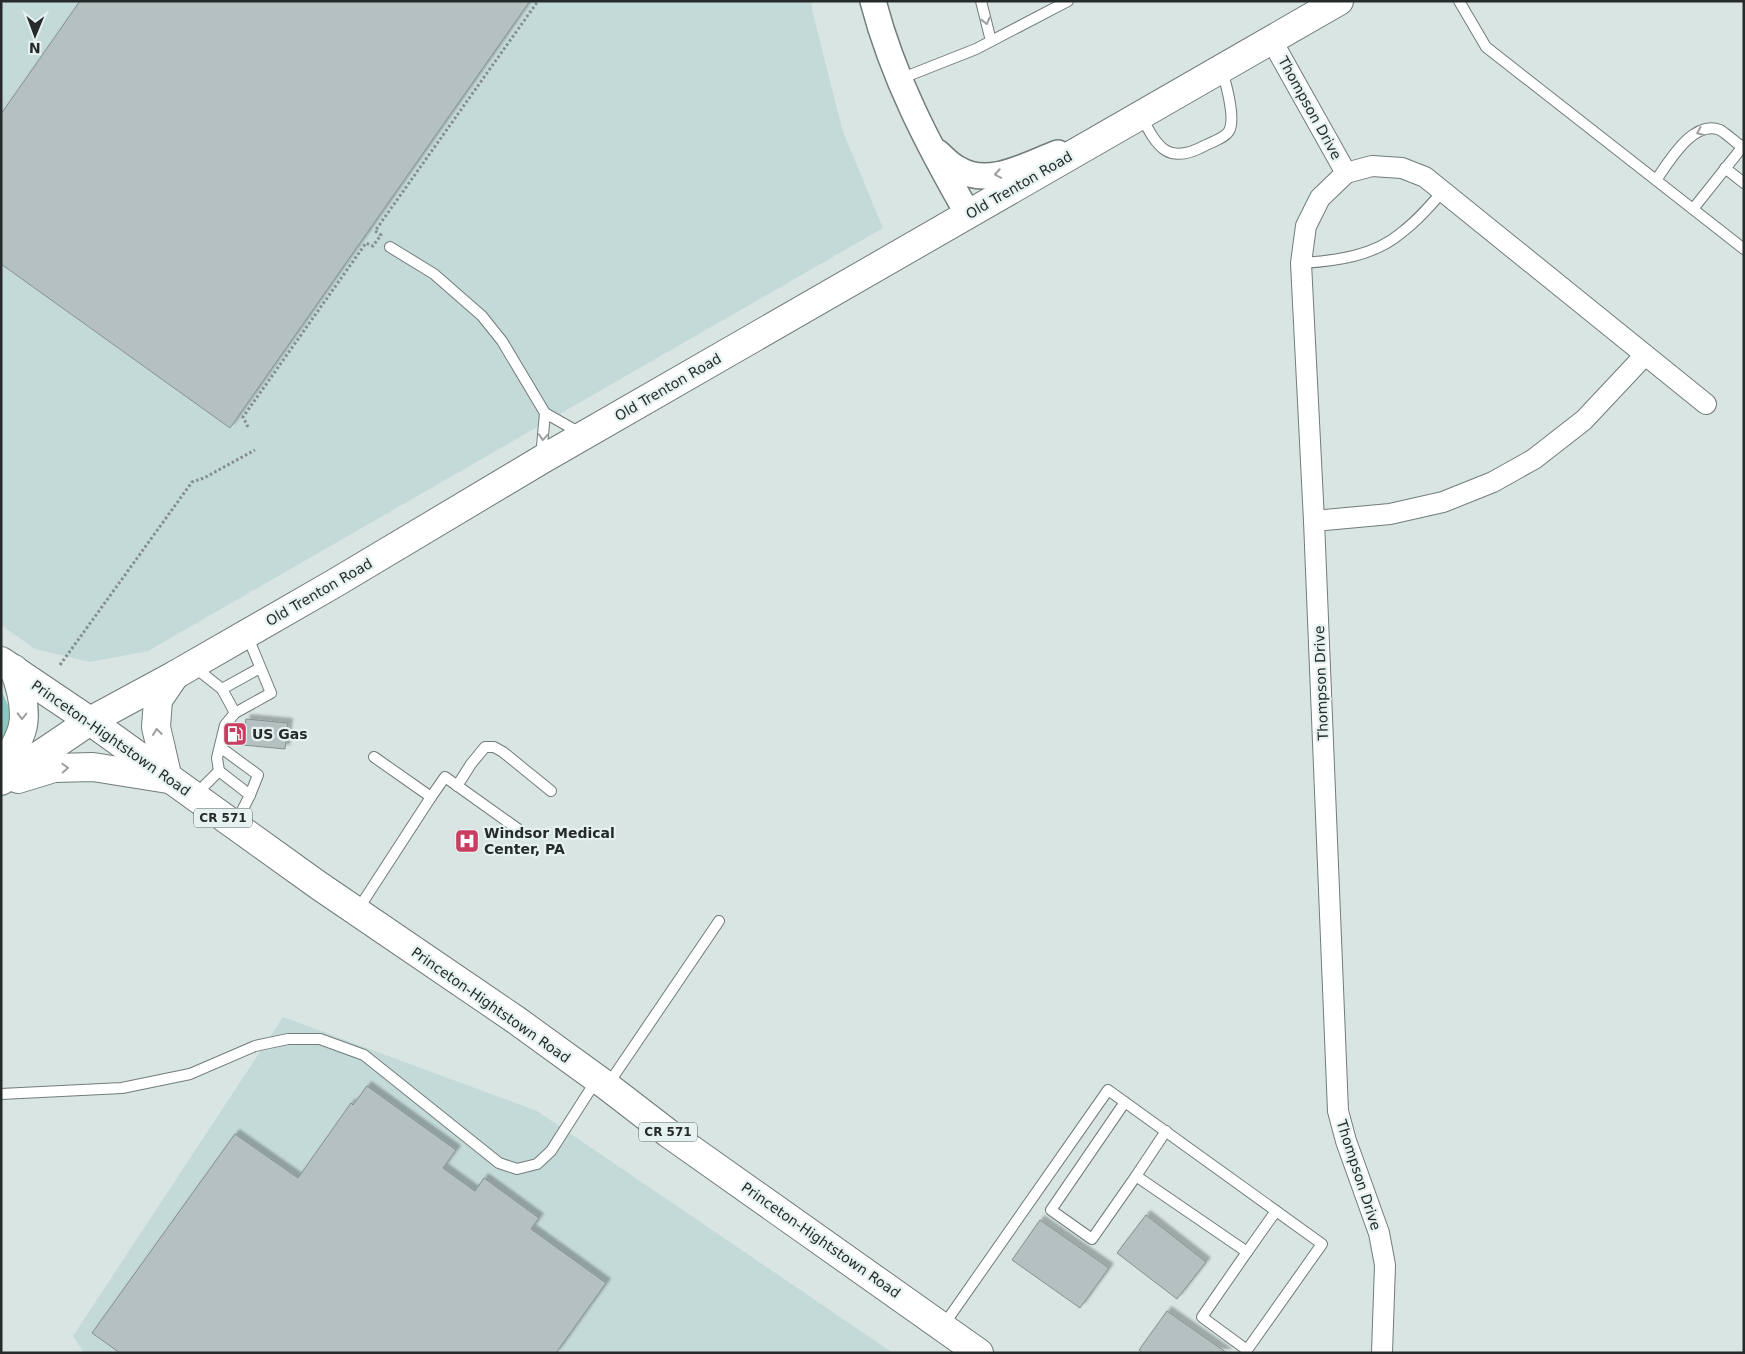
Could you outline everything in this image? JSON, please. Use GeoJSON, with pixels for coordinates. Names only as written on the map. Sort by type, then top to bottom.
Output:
{"type":"FeatureCollection","features":[{"type":"Feature","properties":{"kind":"main road","name":"Old Trenton Road"},"geometry":{"type":"LineString","coordinates":[[1,782],[90,721],[184,670],[394,549],[541,460],[1339,1]]}},
{"type":"Feature","properties":{"kind":"main road"},"geometry":{"type":"LineString","coordinates":[[1,769],[21,734],[23,720],[22,693],[7,665]]}},
{"type":"Feature","properties":{"kind":"main road","name":"Princeton-Hightstown Road"},"geometry":{"type":"LineString","coordinates":[[7,665],[90,721],[168,779],[357,912],[516,1020],[602,1082],[668,1133],[978,1353]]}},
{"type":"Feature","properties":{"kind":"main road"},"geometry":{"type":"LineString","coordinates":[[1,782],[54,768],[93,767],[168,779],[156,727],[158,700],[184,670]]}},
{"type":"Feature","properties":{"kind":"street"},"geometry":{"type":"LineString","coordinates":[[874,1],[881,32],[899,80],[930,147],[968,214]]}},
{"type":"Feature","properties":{"kind":"street","name":"Thompson Drive"},"geometry":{"type":"LineString","coordinates":[[1272,41],[1346,173],[1320,198],[1306,226],[1301,263],[1314,521],[1338,1111],[1346,1141],[1379,1233],[1385,1265],[1382,1353]]}},
{"type":"Feature","properties":{"kind":"street"},"geometry":{"type":"LineString","coordinates":[[930,147],[959,170],[982,177],[1004,174],[1110,133]]}},
{"type":"Feature","properties":{"kind":"street"},"geometry":{"type":"LineString","coordinates":[[1346,173],[1372,166],[1402,168],[1425,177],[1706,404]]}},
{"type":"Feature","properties":{"kind":"street"},"geometry":{"type":"LineString","coordinates":[[1314,521],[1390,514],[1443,502],[1493,482],[1534,459],[1584,420],[1645,355]]}},
{"type":"Feature","properties":{"kind":"lane"},"geometry":{"type":"LineString","coordinates":[[981,1],[991,41]]}},
{"type":"Feature","properties":{"kind":"lane"},"geometry":{"type":"LineString","coordinates":[[899,80],[991,41],[1068,1]]}},
{"type":"Feature","properties":{"kind":"lane"},"geometry":{"type":"LineString","coordinates":[[1459,1],[1486,48],[1744,249]]}},
{"type":"Feature","properties":{"kind":"lane"},"geometry":{"type":"LineString","coordinates":[[1141,116],[1161,147],[1168,153],[1177,155],[1194,151],[1223,136],[1228,132],[1230,126],[1231,110],[1222,69]]}},
{"type":"Feature","properties":{"kind":"lane"},"geometry":{"type":"LineString","coordinates":[[1656,180],[1691,136],[1708,128],[1720,131],[1743,146],[1693,209]]}},
{"type":"Feature","properties":{"kind":"lane"},"geometry":{"type":"LineString","coordinates":[[1725,168],[1744,183]]}},
{"type":"Feature","properties":{"kind":"lane"},"geometry":{"type":"LineString","coordinates":[[1301,263],[1350,256],[1382,246],[1418,219],[1443,192]]}},
{"type":"Feature","properties":{"kind":"lane"},"geometry":{"type":"LineString","coordinates":[[390,247],[434,274],[482,316],[502,341],[545,413],[584,436]]}},
{"type":"Feature","properties":{"kind":"lane"},"geometry":{"type":"LineString","coordinates":[[541,460],[545,413]]}},
{"type":"Feature","properties":{"kind":"lane"},"geometry":{"type":"LineString","coordinates":[[246,634],[271,693],[235,713],[225,725],[217,758],[219,770],[250,794]]}},
{"type":"Feature","properties":{"kind":"lane"},"geometry":{"type":"LineString","coordinates":[[222,689],[260,668]]}},
{"type":"Feature","properties":{"kind":"lane"},"geometry":{"type":"LineString","coordinates":[[184,670],[222,689],[235,713]]}},
{"type":"Feature","properties":{"kind":"lane"},"geometry":{"type":"LineString","coordinates":[[220,747],[258,774],[234,826]]}},
{"type":"Feature","properties":{"kind":"lane"},"geometry":{"type":"LineString","coordinates":[[457,786],[485,747],[494,747],[503,752],[551,791]]}},
{"type":"Feature","properties":{"kind":"lane"},"geometry":{"type":"LineString","coordinates":[[374,757],[431,797]]}},
{"type":"Feature","properties":{"kind":"lane"},"geometry":{"type":"LineString","coordinates":[[193,796],[219,770]]}},
{"type":"Feature","properties":{"kind":"lane"},"geometry":{"type":"LineString","coordinates":[[357,912],[445,777],[518,829]]}},
{"type":"Feature","properties":{"kind":"lane"},"geometry":{"type":"LineString","coordinates":[[1,1094],[122,1088],[190,1074],[255,1046],[288,1039],[320,1039],[364,1055],[500,1163],[517,1170],[537,1164],[552,1151],[719,921]]}},
{"type":"Feature","properties":{"kind":"lane"},"geometry":{"type":"LineString","coordinates":[[942,1327],[1108,1090],[1322,1244],[1246,1350],[1202,1318],[1276,1211]]}},
{"type":"Feature","properties":{"kind":"lane"},"geometry":{"type":"LineString","coordinates":[[1125,1102],[1051,1210],[1092,1239],[1166,1132]]}},
{"type":"Feature","properties":{"kind":"lane"},"geometry":{"type":"LineString","coordinates":[[1136,1176],[1247,1252]]}},
{"type":"Feature","properties":{"kind":"path"},"geometry":{"type":"LineString","coordinates":[[248,427],[243,417],[366,242],[373,246],[381,235],[375,231],[538,1]]}},
{"type":"Feature","properties":{"kind":"path"},"geometry":{"type":"LineString","coordinates":[[60,665],[192,482],[204,478],[255,450]]}},
{"type":"Feature","properties":{"kind":"shaded area"},"geometry":{"type":"Polygon","coordinates":[[[1,1],[812,1],[812,10],[843,132],[883,228],[148,651],[90,662],[35,649],[1,625],[1,1]]]}},
{"type":"Feature","properties":{"kind":"shaded area"},"geometry":{"type":"Polygon","coordinates":[[[1,690],[12,714],[3,746],[1,747],[1,690]]]}},
{"type":"Feature","properties":{"kind":"shaded area"},"geometry":{"type":"Polygon","coordinates":[[[283,1017],[537,1111],[893,1353],[84,1353],[73,1336],[283,1017]]]}},
{"type":"Feature","properties":{"kind":"building"},"geometry":{"type":"Polygon","coordinates":[[[80,1],[530,1],[230,428],[1,264],[1,114],[80,1]]]}},
{"type":"Feature","properties":{"kind":"building"},"geometry":{"type":"Polygon","coordinates":[[[246,719],[288,723],[285,749],[243,745],[246,719]]]}},
{"type":"Feature","properties":{"kind":"building"},"geometry":{"type":"Polygon","coordinates":[[[367,1086],[456,1150],[443,1168],[475,1191],[484,1178],[539,1218],[531,1229],[606,1283],[556,1353],[120,1353],[92,1333],[235,1134],[298,1178],[351,1103],[353,1105],[367,1086]]]}},
{"type":"Feature","properties":{"kind":"building"},"geometry":{"type":"Polygon","coordinates":[[[1146,1215],[1206,1262],[1177,1299],[1117,1253],[1146,1215]]]}},
{"type":"Feature","properties":{"kind":"building"},"geometry":{"type":"Polygon","coordinates":[[[1040,1220],[1109,1268],[1080,1308],[1012,1260],[1040,1220]]]}},
{"type":"Feature","properties":{"kind":"building"},"geometry":{"type":"Polygon","coordinates":[[[1167,1311],[1227,1353],[1143,1353],[1139,1350],[1167,1311]]]}},
{"type":"Feature","properties":{"kind":"place","name":"US Gas"},"geometry":{"type":"Point","coordinates":[235,734]}},
{"type":"Feature","properties":{"kind":"place","name":"Windsor Medical Center, PA"},"geometry":{"type":"Point","coordinates":[467,841]}}]}
